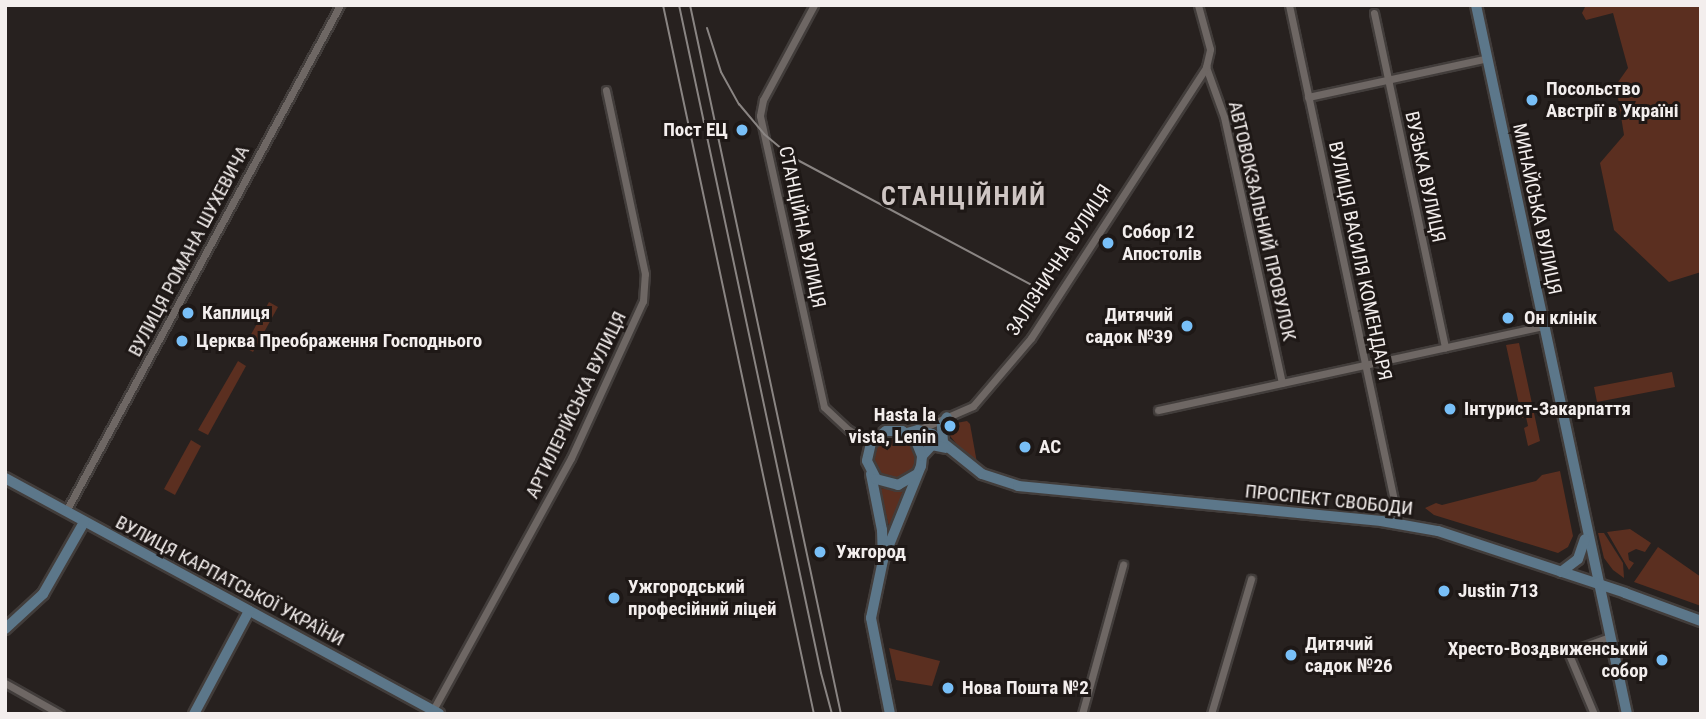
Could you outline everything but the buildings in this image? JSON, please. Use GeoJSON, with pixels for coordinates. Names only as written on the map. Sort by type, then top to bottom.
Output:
{"type":"FeatureCollection","features":[{"type":"Feature","properties":{"kind":"main road","name":"МИНАЙСЬКА ВУЛИЦЯ"},"geometry":{"type":"LineString","coordinates":[[1476,5],[1597,584],[1627,714]]}},
{"type":"Feature","properties":{"kind":"main road"},"geometry":{"type":"LineString","coordinates":[[890,714],[871,618],[883,560],[922,456],[935,444],[947,446],[942,426],[947,417]]}},
{"type":"Feature","properties":{"kind":"main road"},"geometry":{"type":"LineString","coordinates":[[883,560],[882,530],[867,455],[871,443],[886,432],[912,431],[922,456]]}},
{"type":"Feature","properties":{"kind":"main road","name":"ПРОСПЕКТ СВОБОДИ"},"geometry":{"type":"LineString","coordinates":[[912,431],[947,446],[982,474],[1018,486],[1399,524],[1438,531],[1701,621]]}},
{"type":"Feature","properties":{"kind":"main road"},"geometry":{"type":"LineString","coordinates":[[871,473],[883,483],[898,485],[917,474]]}},
{"type":"Feature","properties":{"kind":"main road","name":"ВУЛИЦЯ КАРПАТСЬКОЇ УКРАЇНИ"},"geometry":{"type":"LineString","coordinates":[[5,478],[436,712]]}},
{"type":"Feature","properties":{"kind":"main road"},"geometry":{"type":"LineString","coordinates":[[5,629],[43,594],[84,522]]}},
{"type":"Feature","properties":{"kind":"main road"},"geometry":{"type":"LineString","coordinates":[[1560,572],[1578,559],[1583,551],[1587,531]]}},
{"type":"Feature","properties":{"kind":"main road"},"geometry":{"type":"LineString","coordinates":[[194,714],[249,611]]}},
{"type":"Feature","properties":{"kind":"street","name":"ВУЛИЦЯ РОМАНА ШУХЕВИЧА"},"geometry":{"type":"LineString","coordinates":[[66,511],[340,5]]}},
{"type":"Feature","properties":{"kind":"street","name":"СТАНЦІЙНА ВУЛИЦЯ"},"geometry":{"type":"LineString","coordinates":[[814,5],[762,100],[760,116],[824,407],[849,430],[871,443]]}},
{"type":"Feature","properties":{"kind":"street"},"geometry":{"type":"LineString","coordinates":[[1198,5],[1210,49],[1206,67]]}},
{"type":"Feature","properties":{"kind":"street","name":"ВУЛИЦЯ ВАСИЛЯ КОМЕНДАРЯ"},"geometry":{"type":"LineString","coordinates":[[1289,5],[1399,524]]}},
{"type":"Feature","properties":{"kind":"street","name":"ВУЗЬКА ВУЛИЦЯ"},"geometry":{"type":"LineString","coordinates":[[1374,13],[1445,348]]}},
{"type":"Feature","properties":{"kind":"street"},"geometry":{"type":"LineString","coordinates":[[1308,97],[1488,58]]}},
{"type":"Feature","properties":{"kind":"street","name":"АВТОВОКЗАЛЬНИЙ ПРОВУЛОК"},"geometry":{"type":"LineString","coordinates":[[1206,67],[1224,117],[1282,383]]}},
{"type":"Feature","properties":{"kind":"street","name":"ЗАЛІЗНИЧНА ВУЛИЦЯ"},"geometry":{"type":"LineString","coordinates":[[912,431],[973,406],[1031,338],[1206,67]]}},
{"type":"Feature","properties":{"kind":"street","name":"АРТИЛЕРІЙСЬКА ВУЛИЦЯ"},"geometry":{"type":"LineString","coordinates":[[436,712],[571,458],[643,301],[645,274],[606,90]]}},
{"type":"Feature","properties":{"kind":"street"},"geometry":{"type":"LineString","coordinates":[[1158,410],[1544,326]]}},
{"type":"Feature","properties":{"kind":"street"},"geometry":{"type":"LineString","coordinates":[[1082,714],[1123,565]]}},
{"type":"Feature","properties":{"kind":"street"},"geometry":{"type":"LineString","coordinates":[[1211,714],[1251,579]]}},
{"type":"Feature","properties":{"kind":"street"},"geometry":{"type":"LineString","coordinates":[[1594,714],[1568,652],[1610,637]]}},
{"type":"Feature","properties":{"kind":"street"},"geometry":{"type":"LineString","coordinates":[[5,683],[61,714]]}},
{"type":"Feature","properties":{"kind":"shaded area"},"geometry":{"type":"Polygon","coordinates":[[[1586,5],[1701,5],[1701,272],[1669,282],[1614,230],[1600,163],[1624,135],[1616,85],[1628,68],[1613,13],[1586,20],[1582,13],[1586,5]]]}},
{"type":"Feature","properties":{"kind":"shaded area"},"geometry":{"type":"Polygon","coordinates":[[[269,302],[278,307],[253,352],[244,347],[269,302]]]}},
{"type":"Feature","properties":{"kind":"shaded area"},"geometry":{"type":"Polygon","coordinates":[[[1519,343],[1540,441],[1528,446],[1524,428],[1528,426],[1526,417],[1522,418],[1506,345],[1519,343]]]}},
{"type":"Feature","properties":{"kind":"shaded area"},"geometry":{"type":"Polygon","coordinates":[[[238,361],[246,366],[208,435],[198,430],[238,361]]]}},
{"type":"Feature","properties":{"kind":"shaded area"},"geometry":{"type":"Polygon","coordinates":[[[1672,372],[1675,387],[1597,402],[1594,387],[1672,372]]]}},
{"type":"Feature","properties":{"kind":"shaded area"},"geometry":{"type":"Polygon","coordinates":[[[967,421],[970,424],[977,463],[965,455],[947,432],[951,424],[967,421]]]}},
{"type":"Feature","properties":{"kind":"shaded area"},"geometry":{"type":"Polygon","coordinates":[[[895,438],[910,444],[916,459],[910,474],[895,480],[880,474],[874,459],[880,444],[895,438]]]}},
{"type":"Feature","properties":{"kind":"shaded area"},"geometry":{"type":"Polygon","coordinates":[[[191,440],[201,446],[175,495],[164,489],[191,440]]]}},
{"type":"Feature","properties":{"kind":"shaded area"},"geometry":{"type":"Polygon","coordinates":[[[1560,471],[1573,536],[1568,547],[1558,553],[1434,515],[1425,508],[1436,503],[1442,505],[1536,481],[1542,475],[1560,471]]]}},
{"type":"Feature","properties":{"kind":"shaded area"},"geometry":{"type":"Polygon","coordinates":[[[880,488],[904,491],[890,528],[889,527],[880,488]]]}},
{"type":"Feature","properties":{"kind":"shaded area"},"geometry":{"type":"Polygon","coordinates":[[[1630,529],[1651,543],[1645,552],[1636,549],[1628,553],[1629,560],[1634,563],[1629,570],[1607,532],[1630,529]]]}},
{"type":"Feature","properties":{"kind":"shaded area"},"geometry":{"type":"Polygon","coordinates":[[[1598,533],[1604,533],[1623,563],[1624,578],[1613,570],[1604,558],[1598,533]]]}},
{"type":"Feature","properties":{"kind":"shaded area"},"geometry":{"type":"Polygon","coordinates":[[[1658,547],[1701,577],[1701,606],[1634,582],[1658,547]]]}},
{"type":"Feature","properties":{"kind":"shaded area"},"geometry":{"type":"Polygon","coordinates":[[[889,648],[940,661],[932,686],[896,680],[889,648]]]}},
{"type":"Feature","properties":{"kind":"railway"},"geometry":{"type":"LineString","coordinates":[[663,5],[814,714]]}},
{"type":"Feature","properties":{"kind":"railway"},"geometry":{"type":"LineString","coordinates":[[679,5],[821,673],[832,714]]}},
{"type":"Feature","properties":{"kind":"railway"},"geometry":{"type":"LineString","coordinates":[[690,5],[841,714]]}},
{"type":"Feature","properties":{"kind":"railway"},"geometry":{"type":"LineString","coordinates":[[707,28],[721,72],[739,104],[764,134],[790,156],[1035,287]]}},
{"type":"Feature","properties":{"kind":"place","name":"Посольство Австрії в Україні"},"geometry":{"type":"Point","coordinates":[1532,100]}},
{"type":"Feature","properties":{"kind":"place","name":"Пост ЕЦ"},"geometry":{"type":"Point","coordinates":[742,130]}},
{"type":"Feature","properties":{"kind":"place","name":"Собор 12 Апостолів"},"geometry":{"type":"Point","coordinates":[1108,243]}},
{"type":"Feature","properties":{"kind":"place","name":"Каплиця"},"geometry":{"type":"Point","coordinates":[188,313]}},
{"type":"Feature","properties":{"kind":"place","name":"Он клінік"},"geometry":{"type":"Point","coordinates":[1508,318]}},
{"type":"Feature","properties":{"kind":"place","name":"Дитячий садок №39"},"geometry":{"type":"Point","coordinates":[1187,326]}},
{"type":"Feature","properties":{"kind":"place","name":"Церква Преображення Господнього"},"geometry":{"type":"Point","coordinates":[182,341]}},
{"type":"Feature","properties":{"kind":"place","name":"Інтурист-Закарпаття"},"geometry":{"type":"Point","coordinates":[1450,409]}},
{"type":"Feature","properties":{"kind":"place","name":"Hasta la vista, Lenin"},"geometry":{"type":"Point","coordinates":[950,426]}},
{"type":"Feature","properties":{"kind":"place","name":"AC"},"geometry":{"type":"Point","coordinates":[1025,447]}},
{"type":"Feature","properties":{"kind":"place","name":"Ужгород"},"geometry":{"type":"Point","coordinates":[820,552]}},
{"type":"Feature","properties":{"kind":"place","name":"Justin 713"},"geometry":{"type":"Point","coordinates":[1444,591]}},
{"type":"Feature","properties":{"kind":"place","name":"Ужгородський професійний ліцей"},"geometry":{"type":"Point","coordinates":[614,598]}},
{"type":"Feature","properties":{"kind":"place","name":"Дитячий садок №26"},"geometry":{"type":"Point","coordinates":[1291,655]}},
{"type":"Feature","properties":{"kind":"place","name":"Хресто-Воздвиженський собор"},"geometry":{"type":"Point","coordinates":[1662,660]}},
{"type":"Feature","properties":{"kind":"place","name":"Нова Пошта №2"},"geometry":{"type":"Point","coordinates":[948,688]}},
{"type":"Feature","properties":{"kind":"district","name":"СТАНЦІЙНИЙ"},"geometry":{"type":"Point","coordinates":[964,197]}}]}
